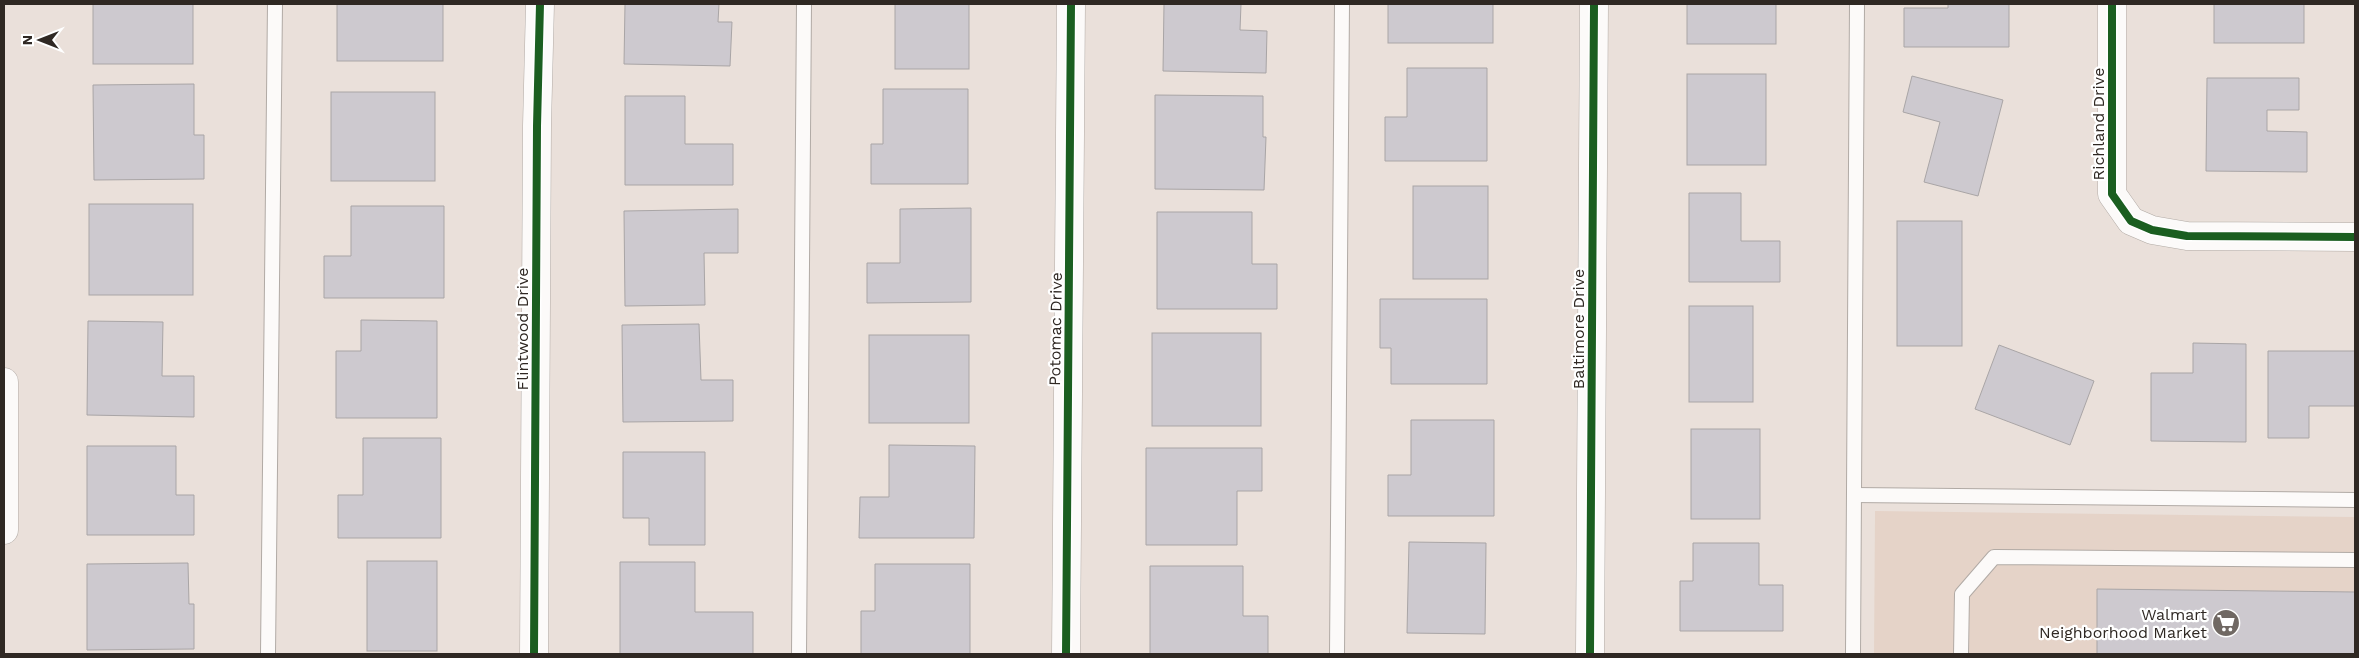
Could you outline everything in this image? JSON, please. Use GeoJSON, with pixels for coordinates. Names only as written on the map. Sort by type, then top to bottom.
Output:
{"type":"FeatureCollection","features":[{"type":"Feature","properties":{"kind":"street","name":"Flintwood Drive"},"geometry":{"type":"LineString","coordinates":[[534,654],[537,126],[540,4]]}},
{"type":"Feature","properties":{"kind":"street","name":"Potomac Drive"},"geometry":{"type":"LineString","coordinates":[[1066,654],[1071,4]]}},
{"type":"Feature","properties":{"kind":"street","name":"Baltimore Drive"},"geometry":{"type":"LineString","coordinates":[[1590,654],[1594,4]]}},
{"type":"Feature","properties":{"kind":"street","name":"Richland Drive"},"geometry":{"type":"LineString","coordinates":[[2112,4],[2112,194],[2131,221],[2152,230],[2187,236],[2355,237]]}},
{"type":"Feature","properties":{"kind":"street"},"geometry":{"type":"LineString","coordinates":[[4,382],[4,530]]}},
{"type":"Feature","properties":{"kind":"lane"},"geometry":{"type":"LineString","coordinates":[[268,654],[275,4]]}},
{"type":"Feature","properties":{"kind":"lane"},"geometry":{"type":"LineString","coordinates":[[799,654],[804,4]]}},
{"type":"Feature","properties":{"kind":"lane"},"geometry":{"type":"LineString","coordinates":[[1337,654],[1342,4]]}},
{"type":"Feature","properties":{"kind":"lane"},"geometry":{"type":"LineString","coordinates":[[1853,654],[1858,4]]}},
{"type":"Feature","properties":{"kind":"lane"},"geometry":{"type":"LineString","coordinates":[[1854,495],[2355,500]]}},
{"type":"Feature","properties":{"kind":"lane"},"geometry":{"type":"LineString","coordinates":[[1961,654],[1962,594],[1994,557],[2355,560]]}},
{"type":"Feature","properties":{"kind":"shaded area"},"geometry":{"type":"Polygon","coordinates":[[[1875,511],[2355,517],[2355,654],[1874,654],[1875,511]]]}},
{"type":"Feature","properties":{"kind":"building"},"geometry":{"type":"Polygon","coordinates":[[[93,4],[193,4],[193,64],[93,64],[93,4]]]}},
{"type":"Feature","properties":{"kind":"building"},"geometry":{"type":"Polygon","coordinates":[[[337,4],[443,4],[443,61],[337,61],[337,4]]]}},
{"type":"Feature","properties":{"kind":"building"},"geometry":{"type":"Polygon","coordinates":[[[625,4],[719,4],[718,22],[732,22],[730,66],[624,64],[625,4]]]}},
{"type":"Feature","properties":{"kind":"building"},"geometry":{"type":"Polygon","coordinates":[[[895,4],[969,4],[969,69],[895,69],[895,4]]]}},
{"type":"Feature","properties":{"kind":"building"},"geometry":{"type":"Polygon","coordinates":[[[1164,4],[1241,4],[1240,30],[1267,31],[1266,73],[1163,71],[1164,4]]]}},
{"type":"Feature","properties":{"kind":"building"},"geometry":{"type":"Polygon","coordinates":[[[1388,4],[1493,4],[1493,43],[1388,43],[1388,4]]]}},
{"type":"Feature","properties":{"kind":"building"},"geometry":{"type":"Polygon","coordinates":[[[1687,4],[1776,4],[1776,44],[1687,44],[1687,4]]]}},
{"type":"Feature","properties":{"kind":"building"},"geometry":{"type":"Polygon","coordinates":[[[1948,4],[2009,4],[2009,47],[1904,47],[1904,8],[1948,8],[1948,4]]]}},
{"type":"Feature","properties":{"kind":"building"},"geometry":{"type":"Polygon","coordinates":[[[2214,4],[2304,4],[2304,43],[2214,43],[2214,4]]]}},
{"type":"Feature","properties":{"kind":"building"},"geometry":{"type":"Polygon","coordinates":[[[1407,68],[1487,68],[1487,161],[1385,161],[1385,117],[1407,117],[1407,68]]]}},
{"type":"Feature","properties":{"kind":"building"},"geometry":{"type":"Polygon","coordinates":[[[1687,74],[1766,74],[1766,165],[1687,165],[1687,74]]]}},
{"type":"Feature","properties":{"kind":"building"},"geometry":{"type":"Polygon","coordinates":[[[1912,76],[2003,100],[1978,196],[1924,182],[1940,122],[1903,112],[1912,76]]]}},
{"type":"Feature","properties":{"kind":"building"},"geometry":{"type":"Polygon","coordinates":[[[2207,78],[2299,78],[2299,110],[2267,110],[2267,131],[2307,132],[2307,172],[2206,171],[2207,78]]]}},
{"type":"Feature","properties":{"kind":"building"},"geometry":{"type":"Polygon","coordinates":[[[194,84],[194,135],[204,135],[204,179],[94,180],[93,85],[194,84]]]}},
{"type":"Feature","properties":{"kind":"building"},"geometry":{"type":"Polygon","coordinates":[[[883,89],[968,89],[968,184],[871,184],[871,144],[883,144],[883,89]]]}},
{"type":"Feature","properties":{"kind":"building"},"geometry":{"type":"Polygon","coordinates":[[[331,92],[435,92],[435,181],[331,181],[331,92]]]}},
{"type":"Feature","properties":{"kind":"building"},"geometry":{"type":"Polygon","coordinates":[[[1155,95],[1263,96],[1263,137],[1266,137],[1264,190],[1155,189],[1155,95]]]}},
{"type":"Feature","properties":{"kind":"building"},"geometry":{"type":"Polygon","coordinates":[[[625,96],[685,96],[685,144],[733,144],[733,185],[625,185],[625,96]]]}},
{"type":"Feature","properties":{"kind":"building"},"geometry":{"type":"Polygon","coordinates":[[[1413,186],[1488,186],[1488,279],[1413,279],[1413,186]]]}},
{"type":"Feature","properties":{"kind":"building"},"geometry":{"type":"Polygon","coordinates":[[[1689,193],[1741,193],[1741,241],[1780,241],[1780,282],[1689,282],[1689,193]]]}},
{"type":"Feature","properties":{"kind":"building"},"geometry":{"type":"Polygon","coordinates":[[[89,204],[193,204],[193,295],[89,295],[89,204]]]}},
{"type":"Feature","properties":{"kind":"building"},"geometry":{"type":"Polygon","coordinates":[[[351,206],[444,206],[444,298],[324,298],[324,256],[351,256],[351,206]]]}},
{"type":"Feature","properties":{"kind":"building"},"geometry":{"type":"Polygon","coordinates":[[[971,208],[971,302],[867,303],[867,263],[900,263],[900,209],[971,208]]]}},
{"type":"Feature","properties":{"kind":"building"},"geometry":{"type":"Polygon","coordinates":[[[738,209],[738,253],[704,253],[705,305],[625,306],[624,211],[738,209]]]}},
{"type":"Feature","properties":{"kind":"building"},"geometry":{"type":"Polygon","coordinates":[[[1157,212],[1252,212],[1252,264],[1277,264],[1277,309],[1157,309],[1157,212]]]}},
{"type":"Feature","properties":{"kind":"building"},"geometry":{"type":"Polygon","coordinates":[[[1897,221],[1962,221],[1962,346],[1897,346],[1897,221]]]}},
{"type":"Feature","properties":{"kind":"building"},"geometry":{"type":"Polygon","coordinates":[[[1380,299],[1487,299],[1487,384],[1391,384],[1391,348],[1380,348],[1380,299]]]}},
{"type":"Feature","properties":{"kind":"building"},"geometry":{"type":"Polygon","coordinates":[[[1689,306],[1753,306],[1753,402],[1689,402],[1689,306]]]}},
{"type":"Feature","properties":{"kind":"building"},"geometry":{"type":"Polygon","coordinates":[[[361,320],[437,321],[437,418],[336,418],[336,351],[361,351],[361,320]]]}},
{"type":"Feature","properties":{"kind":"building"},"geometry":{"type":"Polygon","coordinates":[[[88,321],[163,322],[162,376],[194,376],[194,417],[87,415],[88,321]]]}},
{"type":"Feature","properties":{"kind":"building"},"geometry":{"type":"Polygon","coordinates":[[[699,324],[701,380],[733,380],[733,421],[623,422],[622,325],[699,324]]]}},
{"type":"Feature","properties":{"kind":"building"},"geometry":{"type":"Polygon","coordinates":[[[1152,333],[1261,333],[1261,426],[1152,426],[1152,333]]]}},
{"type":"Feature","properties":{"kind":"building"},"geometry":{"type":"Polygon","coordinates":[[[869,335],[969,335],[969,423],[869,423],[869,335]]]}},
{"type":"Feature","properties":{"kind":"building"},"geometry":{"type":"Polygon","coordinates":[[[2193,343],[2246,344],[2246,442],[2151,441],[2151,373],[2193,373],[2193,343]]]}},
{"type":"Feature","properties":{"kind":"building"},"geometry":{"type":"Polygon","coordinates":[[[1999,345],[2094,381],[2070,445],[1975,409],[1999,345]]]}},
{"type":"Feature","properties":{"kind":"building"},"geometry":{"type":"Polygon","coordinates":[[[2268,351],[2355,351],[2355,406],[2309,406],[2309,438],[2268,438],[2268,351]]]}},
{"type":"Feature","properties":{"kind":"building"},"geometry":{"type":"Polygon","coordinates":[[[1411,420],[1494,420],[1494,516],[1388,516],[1388,475],[1411,475],[1411,420]]]}},
{"type":"Feature","properties":{"kind":"building"},"geometry":{"type":"Polygon","coordinates":[[[1691,429],[1760,429],[1760,519],[1691,519],[1691,429]]]}},
{"type":"Feature","properties":{"kind":"building"},"geometry":{"type":"Polygon","coordinates":[[[363,438],[441,438],[441,538],[338,538],[338,495],[363,495],[363,438]]]}},
{"type":"Feature","properties":{"kind":"building"},"geometry":{"type":"Polygon","coordinates":[[[889,445],[975,446],[974,538],[859,538],[860,497],[889,497],[889,445]]]}},
{"type":"Feature","properties":{"kind":"building"},"geometry":{"type":"Polygon","coordinates":[[[87,446],[176,446],[176,495],[194,495],[194,535],[87,535],[87,446]]]}},
{"type":"Feature","properties":{"kind":"building"},"geometry":{"type":"Polygon","coordinates":[[[1146,448],[1262,448],[1262,491],[1237,491],[1237,545],[1146,545],[1146,448]]]}},
{"type":"Feature","properties":{"kind":"building"},"geometry":{"type":"Polygon","coordinates":[[[623,452],[705,452],[705,545],[649,545],[649,518],[623,518],[623,452]]]}},
{"type":"Feature","properties":{"kind":"building"},"geometry":{"type":"Polygon","coordinates":[[[1409,542],[1486,543],[1485,634],[1407,633],[1409,542]]]}},
{"type":"Feature","properties":{"kind":"building"},"geometry":{"type":"Polygon","coordinates":[[[1693,543],[1759,543],[1759,585],[1783,585],[1783,631],[1680,631],[1680,581],[1693,581],[1693,543]]]}},
{"type":"Feature","properties":{"kind":"building"},"geometry":{"type":"Polygon","coordinates":[[[367,561],[437,561],[437,651],[367,651],[367,561]]]}},
{"type":"Feature","properties":{"kind":"building"},"geometry":{"type":"Polygon","coordinates":[[[620,562],[695,562],[695,612],[753,612],[753,654],[620,654],[620,562]]]}},
{"type":"Feature","properties":{"kind":"building"},"geometry":{"type":"Polygon","coordinates":[[[188,563],[189,604],[194,604],[194,649],[87,650],[87,564],[188,563]]]}},
{"type":"Feature","properties":{"kind":"building"},"geometry":{"type":"Polygon","coordinates":[[[875,564],[970,564],[970,654],[861,654],[861,611],[875,611],[875,564]]]}},
{"type":"Feature","properties":{"kind":"building"},"geometry":{"type":"Polygon","coordinates":[[[1150,566],[1243,566],[1243,616],[1268,616],[1268,654],[1150,654],[1150,566]]]}},
{"type":"Feature","properties":{"kind":"building","name":"Walmart Neighborhood Market"},"geometry":{"type":"Polygon","coordinates":[[[2097,589],[2355,592],[2355,654],[2097,654],[2097,589]]]}},
{"type":"Feature","properties":{"kind":"cycle path"},"geometry":{"type":"LineString","coordinates":[[534,654],[537,126],[540,4]]}},
{"type":"Feature","properties":{"kind":"cycle path"},"geometry":{"type":"LineString","coordinates":[[1066,654],[1071,4]]}},
{"type":"Feature","properties":{"kind":"cycle path"},"geometry":{"type":"LineString","coordinates":[[1590,654],[1594,4]]}},
{"type":"Feature","properties":{"kind":"cycle path"},"geometry":{"type":"LineString","coordinates":[[2112,4],[2112,194],[2131,221],[2152,230],[2187,236],[2355,237]]}},
{"type":"Feature","properties":{"kind":"place","name":"Walmart Neighborhood Market"},"geometry":{"type":"Point","coordinates":[2226,623]}}]}
